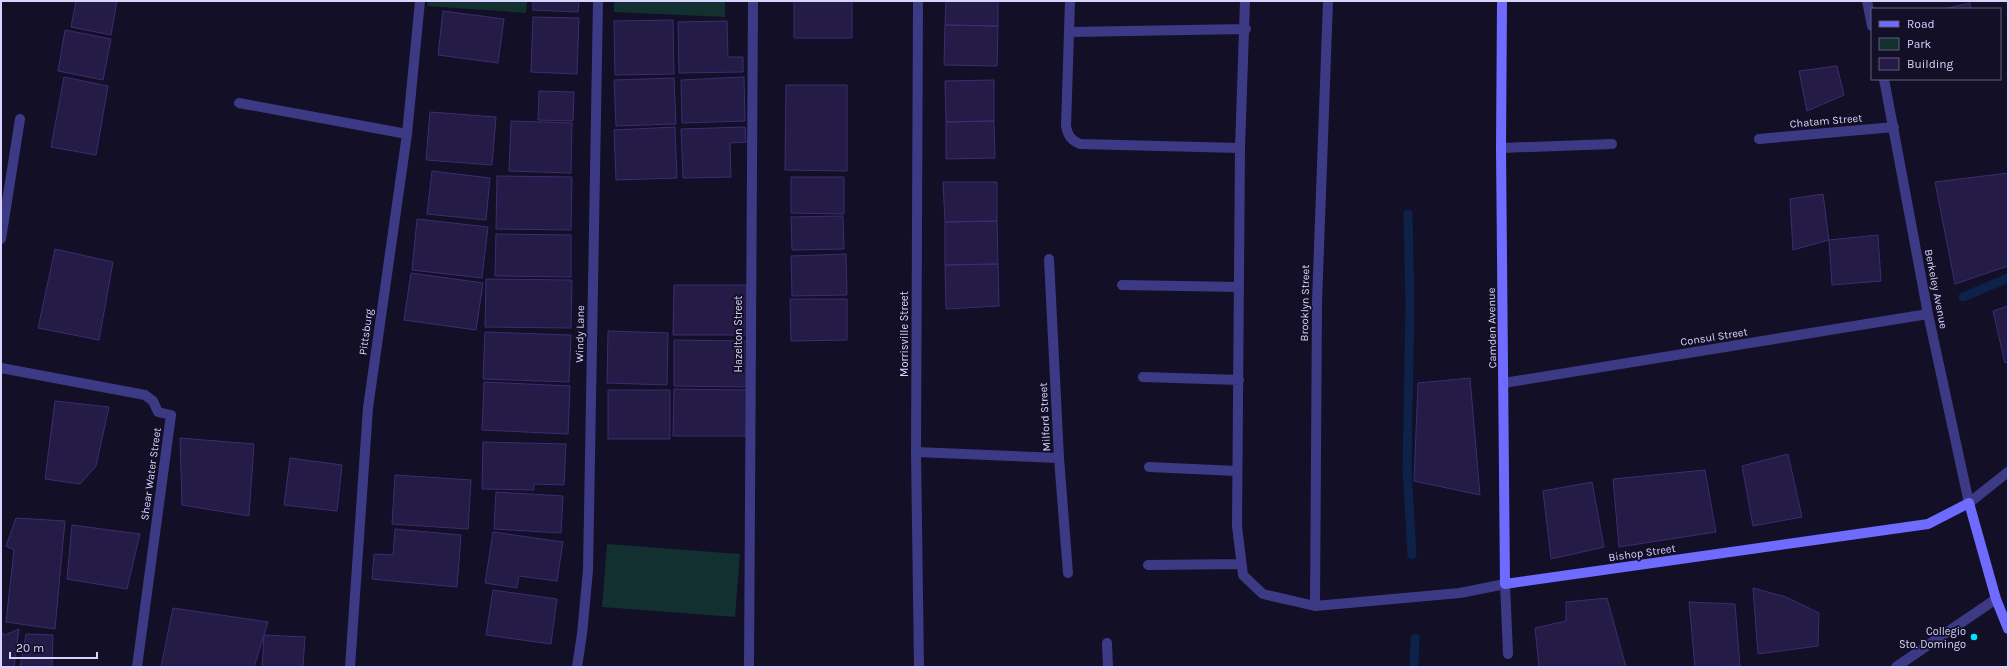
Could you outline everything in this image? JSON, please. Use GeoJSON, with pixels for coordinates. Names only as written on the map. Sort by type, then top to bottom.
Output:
{"type":"FeatureCollection","features":[{"type":"Feature","properties":{"kind":"street","name":"Pittsburg"},"geometry":{"type":"LineString","coordinates":[[350,667],[368,408],[407,134],[420,1]]}},
{"type":"Feature","properties":{"kind":"street","name":"Windy Lane"},"geometry":{"type":"LineString","coordinates":[[577,667],[582,634],[588,570],[598,1]]}},
{"type":"Feature","properties":{"kind":"street","name":"Hazelton Street"},"geometry":{"type":"LineString","coordinates":[[749,667],[753,1]]}},
{"type":"Feature","properties":{"kind":"street","name":"Morrisville Street"},"geometry":{"type":"LineString","coordinates":[[918,1],[916,452],[919,667]]}},
{"type":"Feature","properties":{"kind":"street"},"geometry":{"type":"LineString","coordinates":[[1070,1],[1066,126],[1068,134],[1072,140],[1080,144],[1240,148]]}},
{"type":"Feature","properties":{"kind":"street","name":"Bishop Street"},"geometry":{"type":"LineString","coordinates":[[1245,1],[1246,29],[1240,148],[1237,526],[1243,576],[1263,594],[1314,606],[1460,593],[1505,584],[1928,524],[1968,503]]}},
{"type":"Feature","properties":{"kind":"street","name":"Brooklyn Street"},"geometry":{"type":"LineString","coordinates":[[1314,606],[1317,302],[1328,1]]}},
{"type":"Feature","properties":{"kind":"street","name":"Camden Avenue"},"geometry":{"type":"LineString","coordinates":[[1502,1],[1501,148],[1505,584],[1508,654]]}},
{"type":"Feature","properties":{"kind":"street"},"geometry":{"type":"LineString","coordinates":[[1867,1],[1871,21]]}},
{"type":"Feature","properties":{"kind":"street"},"geometry":{"type":"LineString","coordinates":[[1070,32],[1246,29]]}},
{"type":"Feature","properties":{"kind":"street","name":"Berkeley Avenue"},"geometry":{"type":"LineString","coordinates":[[1884,80],[1928,314],[1968,503]]}},
{"type":"Feature","properties":{"kind":"street"},"geometry":{"type":"LineString","coordinates":[[239,103],[407,134]]}},
{"type":"Feature","properties":{"kind":"street"},"geometry":{"type":"LineString","coordinates":[[1,239],[20,119]]}},
{"type":"Feature","properties":{"kind":"street","name":"Chatam Street"},"geometry":{"type":"LineString","coordinates":[[1759,139],[1894,127]]}},
{"type":"Feature","properties":{"kind":"street"},"geometry":{"type":"LineString","coordinates":[[1501,148],[1612,144]]}},
{"type":"Feature","properties":{"kind":"street","name":"Milford Street"},"geometry":{"type":"LineString","coordinates":[[1049,258],[1059,458],[1068,573]]}},
{"type":"Feature","properties":{"kind":"street"},"geometry":{"type":"LineString","coordinates":[[1122,285],[1239,288]]}},
{"type":"Feature","properties":{"kind":"street","name":"Consul Street"},"geometry":{"type":"LineString","coordinates":[[1504,383],[1928,314]]}},
{"type":"Feature","properties":{"kind":"street","name":"Shear Water Street"},"geometry":{"type":"LineString","coordinates":[[1,368],[145,395],[153,401],[158,412],[171,415],[137,667]]}},
{"type":"Feature","properties":{"kind":"street"},"geometry":{"type":"LineString","coordinates":[[1143,377],[1238,380]]}},
{"type":"Feature","properties":{"kind":"street"},"geometry":{"type":"LineString","coordinates":[[916,452],[1059,458]]}},
{"type":"Feature","properties":{"kind":"street"},"geometry":{"type":"LineString","coordinates":[[1149,467],[1237,471]]}},
{"type":"Feature","properties":{"kind":"street"},"geometry":{"type":"LineString","coordinates":[[2008,472],[1968,503],[1996,600],[2008,629]]}},
{"type":"Feature","properties":{"kind":"street"},"geometry":{"type":"LineString","coordinates":[[1148,565],[1241,564]]}},
{"type":"Feature","properties":{"kind":"street"},"geometry":{"type":"LineString","coordinates":[[1896,667],[1996,600]]}},
{"type":"Feature","properties":{"kind":"street"},"geometry":{"type":"LineString","coordinates":[[1107,643],[1108,667]]}},
{"type":"Feature","properties":{"kind":"green space"},"geometry":{"type":"Polygon","coordinates":[[[428,1],[527,1],[526,13],[427,6],[428,1]]]}},
{"type":"Feature","properties":{"kind":"green space"},"geometry":{"type":"Polygon","coordinates":[[[614,1],[725,1],[725,17],[614,12],[614,1]]]}},
{"type":"Feature","properties":{"kind":"green space"},"geometry":{"type":"Polygon","coordinates":[[[607,544],[740,554],[735,617],[602,607],[607,544]]]}},
{"type":"Feature","properties":{"kind":"building"},"geometry":{"type":"Polygon","coordinates":[[[76,1],[117,1],[111,35],[71,27],[76,1]]]}},
{"type":"Feature","properties":{"kind":"building"},"geometry":{"type":"Polygon","coordinates":[[[533,1],[579,1],[578,12],[533,10],[533,1]]]}},
{"type":"Feature","properties":{"kind":"building"},"geometry":{"type":"Polygon","coordinates":[[[794,1],[852,1],[852,38],[794,38],[794,1]]]}},
{"type":"Feature","properties":{"kind":"building"},"geometry":{"type":"Polygon","coordinates":[[[946,1],[998,1],[998,26],[945,25],[946,1]]]}},
{"type":"Feature","properties":{"kind":"building"},"geometry":{"type":"Polygon","coordinates":[[[1970,3],[1971,8],[1948,8],[1970,3]]]}},
{"type":"Feature","properties":{"kind":"building"},"geometry":{"type":"Polygon","coordinates":[[[443,11],[504,19],[498,63],[438,55],[443,11]]]}},
{"type":"Feature","properties":{"kind":"building"},"geometry":{"type":"Polygon","coordinates":[[[533,17],[579,18],[577,74],[531,72],[533,17]]]}},
{"type":"Feature","properties":{"kind":"building"},"geometry":{"type":"Polygon","coordinates":[[[673,20],[674,74],[615,75],[614,21],[673,20]]]}},
{"type":"Feature","properties":{"kind":"building"},"geometry":{"type":"Polygon","coordinates":[[[727,21],[728,57],[743,57],[743,72],[679,73],[678,22],[727,21]]]}},
{"type":"Feature","properties":{"kind":"building"},"geometry":{"type":"Polygon","coordinates":[[[945,25],[998,26],[997,66],[944,65],[945,25]]]}},
{"type":"Feature","properties":{"kind":"building"},"geometry":{"type":"Polygon","coordinates":[[[65,30],[111,39],[103,80],[58,71],[65,30]]]}},
{"type":"Feature","properties":{"kind":"building"},"geometry":{"type":"Polygon","coordinates":[[[1837,66],[1844,95],[1807,111],[1799,71],[1837,66]]]}},
{"type":"Feature","properties":{"kind":"building"},"geometry":{"type":"Polygon","coordinates":[[[64,77],[108,86],[96,155],[51,147],[64,77]]]}},
{"type":"Feature","properties":{"kind":"building"},"geometry":{"type":"Polygon","coordinates":[[[744,77],[745,121],[682,123],[681,80],[744,77]]]}},
{"type":"Feature","properties":{"kind":"building"},"geometry":{"type":"Polygon","coordinates":[[[674,78],[676,124],[616,126],[614,80],[674,78]]]}},
{"type":"Feature","properties":{"kind":"building"},"geometry":{"type":"Polygon","coordinates":[[[994,80],[994,121],[946,122],[945,81],[994,80]]]}},
{"type":"Feature","properties":{"kind":"building"},"geometry":{"type":"Polygon","coordinates":[[[786,85],[847,85],[847,171],[785,170],[786,85]]]}},
{"type":"Feature","properties":{"kind":"building"},"geometry":{"type":"Polygon","coordinates":[[[539,91],[574,92],[573,121],[538,120],[539,91]]]}},
{"type":"Feature","properties":{"kind":"building"},"geometry":{"type":"Polygon","coordinates":[[[430,112],[496,117],[492,165],[426,160],[430,112]]]}},
{"type":"Feature","properties":{"kind":"building"},"geometry":{"type":"Polygon","coordinates":[[[511,121],[572,123],[571,173],[509,171],[511,121]]]}},
{"type":"Feature","properties":{"kind":"building"},"geometry":{"type":"Polygon","coordinates":[[[994,121],[995,158],[946,159],[946,122],[994,121]]]}},
{"type":"Feature","properties":{"kind":"building"},"geometry":{"type":"Polygon","coordinates":[[[675,127],[677,178],[616,180],[614,130],[675,127]]]}},
{"type":"Feature","properties":{"kind":"building"},"geometry":{"type":"Polygon","coordinates":[[[745,127],[746,142],[730,143],[731,177],[683,178],[681,129],[745,127]]]}},
{"type":"Feature","properties":{"kind":"building"},"geometry":{"type":"Polygon","coordinates":[[[432,171],[490,178],[486,220],[427,214],[432,171]]]}},
{"type":"Feature","properties":{"kind":"building"},"geometry":{"type":"Polygon","coordinates":[[[2008,173],[2008,266],[1955,284],[1935,182],[2008,173]]]}},
{"type":"Feature","properties":{"kind":"building"},"geometry":{"type":"Polygon","coordinates":[[[497,176],[572,177],[571,230],[496,229],[497,176]]]}},
{"type":"Feature","properties":{"kind":"building"},"geometry":{"type":"Polygon","coordinates":[[[791,177],[844,177],[844,214],[791,213],[791,177]]]}},
{"type":"Feature","properties":{"kind":"building"},"geometry":{"type":"Polygon","coordinates":[[[943,182],[997,182],[997,221],[945,222],[943,182]]]}},
{"type":"Feature","properties":{"kind":"building"},"geometry":{"type":"Polygon","coordinates":[[[1823,194],[1829,240],[1793,250],[1790,199],[1823,194]]]}},
{"type":"Feature","properties":{"kind":"building"},"geometry":{"type":"Polygon","coordinates":[[[843,216],[844,249],[792,250],[791,217],[843,216]]]}},
{"type":"Feature","properties":{"kind":"building"},"geometry":{"type":"Polygon","coordinates":[[[417,219],[488,227],[482,278],[412,270],[417,219]]]}},
{"type":"Feature","properties":{"kind":"building"},"geometry":{"type":"Polygon","coordinates":[[[997,221],[998,264],[945,265],[945,222],[997,221]]]}},
{"type":"Feature","properties":{"kind":"building"},"geometry":{"type":"Polygon","coordinates":[[[496,234],[571,235],[571,277],[495,276],[496,234]]]}},
{"type":"Feature","properties":{"kind":"building"},"geometry":{"type":"Polygon","coordinates":[[[1878,235],[1881,281],[1832,285],[1829,240],[1878,235]]]}},
{"type":"Feature","properties":{"kind":"building"},"geometry":{"type":"Polygon","coordinates":[[[55,249],[113,262],[99,340],[38,328],[55,249]]]}},
{"type":"Feature","properties":{"kind":"building"},"geometry":{"type":"Polygon","coordinates":[[[846,254],[847,295],[792,296],[791,256],[846,254]]]}},
{"type":"Feature","properties":{"kind":"building"},"geometry":{"type":"Polygon","coordinates":[[[998,264],[999,306],[946,309],[945,265],[998,264]]]}},
{"type":"Feature","properties":{"kind":"building"},"geometry":{"type":"Polygon","coordinates":[[[411,273],[483,283],[476,330],[404,320],[411,273]]]}},
{"type":"Feature","properties":{"kind":"building"},"geometry":{"type":"Polygon","coordinates":[[[486,279],[572,280],[571,328],[485,327],[486,279]]]}},
{"type":"Feature","properties":{"kind":"building"},"geometry":{"type":"Polygon","coordinates":[[[674,285],[747,285],[747,335],[673,335],[674,285]]]}},
{"type":"Feature","properties":{"kind":"building"},"geometry":{"type":"Polygon","coordinates":[[[790,299],[847,299],[847,340],[791,341],[790,299]]]}},
{"type":"Feature","properties":{"kind":"building"},"geometry":{"type":"Polygon","coordinates":[[[2008,306],[2008,362],[2005,363],[1993,311],[2008,306]]]}},
{"type":"Feature","properties":{"kind":"building"},"geometry":{"type":"Polygon","coordinates":[[[608,331],[668,333],[667,385],[607,383],[608,331]]]}},
{"type":"Feature","properties":{"kind":"building"},"geometry":{"type":"Polygon","coordinates":[[[485,332],[571,335],[569,382],[483,379],[485,332]]]}},
{"type":"Feature","properties":{"kind":"building"},"geometry":{"type":"Polygon","coordinates":[[[674,340],[747,341],[746,387],[674,386],[674,340]]]}},
{"type":"Feature","properties":{"kind":"building"},"geometry":{"type":"Polygon","coordinates":[[[1470,378],[1480,495],[1414,481],[1418,383],[1470,378]]]}},
{"type":"Feature","properties":{"kind":"building"},"geometry":{"type":"Polygon","coordinates":[[[484,382],[570,386],[568,434],[482,430],[484,382]]]}},
{"type":"Feature","properties":{"kind":"building"},"geometry":{"type":"Polygon","coordinates":[[[674,389],[747,390],[746,436],[673,436],[674,389]]]}},
{"type":"Feature","properties":{"kind":"building"},"geometry":{"type":"Polygon","coordinates":[[[608,390],[670,390],[670,439],[608,439],[608,390]]]}},
{"type":"Feature","properties":{"kind":"building"},"geometry":{"type":"Polygon","coordinates":[[[55,401],[109,407],[96,466],[80,484],[45,479],[55,401]]]}},
{"type":"Feature","properties":{"kind":"building"},"geometry":{"type":"Polygon","coordinates":[[[180,438],[254,444],[249,516],[182,505],[180,438]]]}},
{"type":"Feature","properties":{"kind":"building"},"geometry":{"type":"Polygon","coordinates":[[[483,442],[566,444],[564,485],[534,484],[534,490],[482,489],[483,442]]]}},
{"type":"Feature","properties":{"kind":"building"},"geometry":{"type":"Polygon","coordinates":[[[1788,454],[1802,517],[1753,526],[1742,466],[1788,454]]]}},
{"type":"Feature","properties":{"kind":"building"},"geometry":{"type":"Polygon","coordinates":[[[290,458],[342,465],[337,511],[284,505],[290,458]]]}},
{"type":"Feature","properties":{"kind":"building"},"geometry":{"type":"Polygon","coordinates":[[[1705,470],[1716,532],[1619,547],[1613,479],[1705,470]]]}},
{"type":"Feature","properties":{"kind":"building"},"geometry":{"type":"Polygon","coordinates":[[[395,475],[471,480],[468,529],[392,524],[395,475]]]}},
{"type":"Feature","properties":{"kind":"building"},"geometry":{"type":"Polygon","coordinates":[[[1592,482],[1604,547],[1551,559],[1543,491],[1592,482]]]}},
{"type":"Feature","properties":{"kind":"building"},"geometry":{"type":"Polygon","coordinates":[[[496,492],[563,496],[561,533],[494,529],[496,492]]]}},
{"type":"Feature","properties":{"kind":"building"},"geometry":{"type":"Polygon","coordinates":[[[16,518],[65,521],[55,629],[6,622],[14,550],[6,546],[16,518]]]}},
{"type":"Feature","properties":{"kind":"building"},"geometry":{"type":"Polygon","coordinates":[[[72,525],[140,534],[127,589],[67,579],[72,525]]]}},
{"type":"Feature","properties":{"kind":"building"},"geometry":{"type":"Polygon","coordinates":[[[395,529],[461,535],[457,587],[372,579],[374,554],[393,555],[395,529]]]}},
{"type":"Feature","properties":{"kind":"building"},"geometry":{"type":"Polygon","coordinates":[[[493,532],[563,542],[557,581],[519,576],[517,588],[485,583],[493,532]]]}},
{"type":"Feature","properties":{"kind":"building"},"geometry":{"type":"Polygon","coordinates":[[[1753,588],[1786,597],[1819,613],[1818,646],[1758,654],[1753,588]]]}},
{"type":"Feature","properties":{"kind":"building"},"geometry":{"type":"Polygon","coordinates":[[[493,590],[557,599],[551,644],[486,635],[493,590]]]}},
{"type":"Feature","properties":{"kind":"building"},"geometry":{"type":"Polygon","coordinates":[[[1607,598],[1626,667],[1539,667],[1535,628],[1566,621],[1566,602],[1607,598]]]}},
{"type":"Feature","properties":{"kind":"building"},"geometry":{"type":"Polygon","coordinates":[[[1689,602],[1735,604],[1740,666],[1695,667],[1689,602]]]}},
{"type":"Feature","properties":{"kind":"building"},"geometry":{"type":"Polygon","coordinates":[[[173,608],[268,622],[254,667],[161,667],[173,608]]]}},
{"type":"Feature","properties":{"kind":"building"},"geometry":{"type":"Polygon","coordinates":[[[19,629],[14,667],[1,667],[1,632],[5,635],[19,629]]]}},
{"type":"Feature","properties":{"kind":"building"},"geometry":{"type":"Polygon","coordinates":[[[26,634],[53,635],[52,667],[20,667],[26,634]]]}},
{"type":"Feature","properties":{"kind":"building"},"geometry":{"type":"Polygon","coordinates":[[[264,635],[305,637],[303,667],[262,667],[264,635]]]}},
{"type":"Feature","properties":{"kind":"waterway"},"geometry":{"type":"LineString","coordinates":[[1408,214],[1410,304],[1407,469],[1412,555]]}},
{"type":"Feature","properties":{"kind":"waterway"},"geometry":{"type":"LineString","coordinates":[[1963,297],[2008,278]]}},
{"type":"Feature","properties":{"kind":"waterway"},"geometry":{"type":"LineString","coordinates":[[1414,667],[1415,638]]}},
{"type":"Feature","properties":{"kind":"place","name":"Collegio Sto. Domingo"},"geometry":{"type":"Point","coordinates":[1974,637]}}]}
